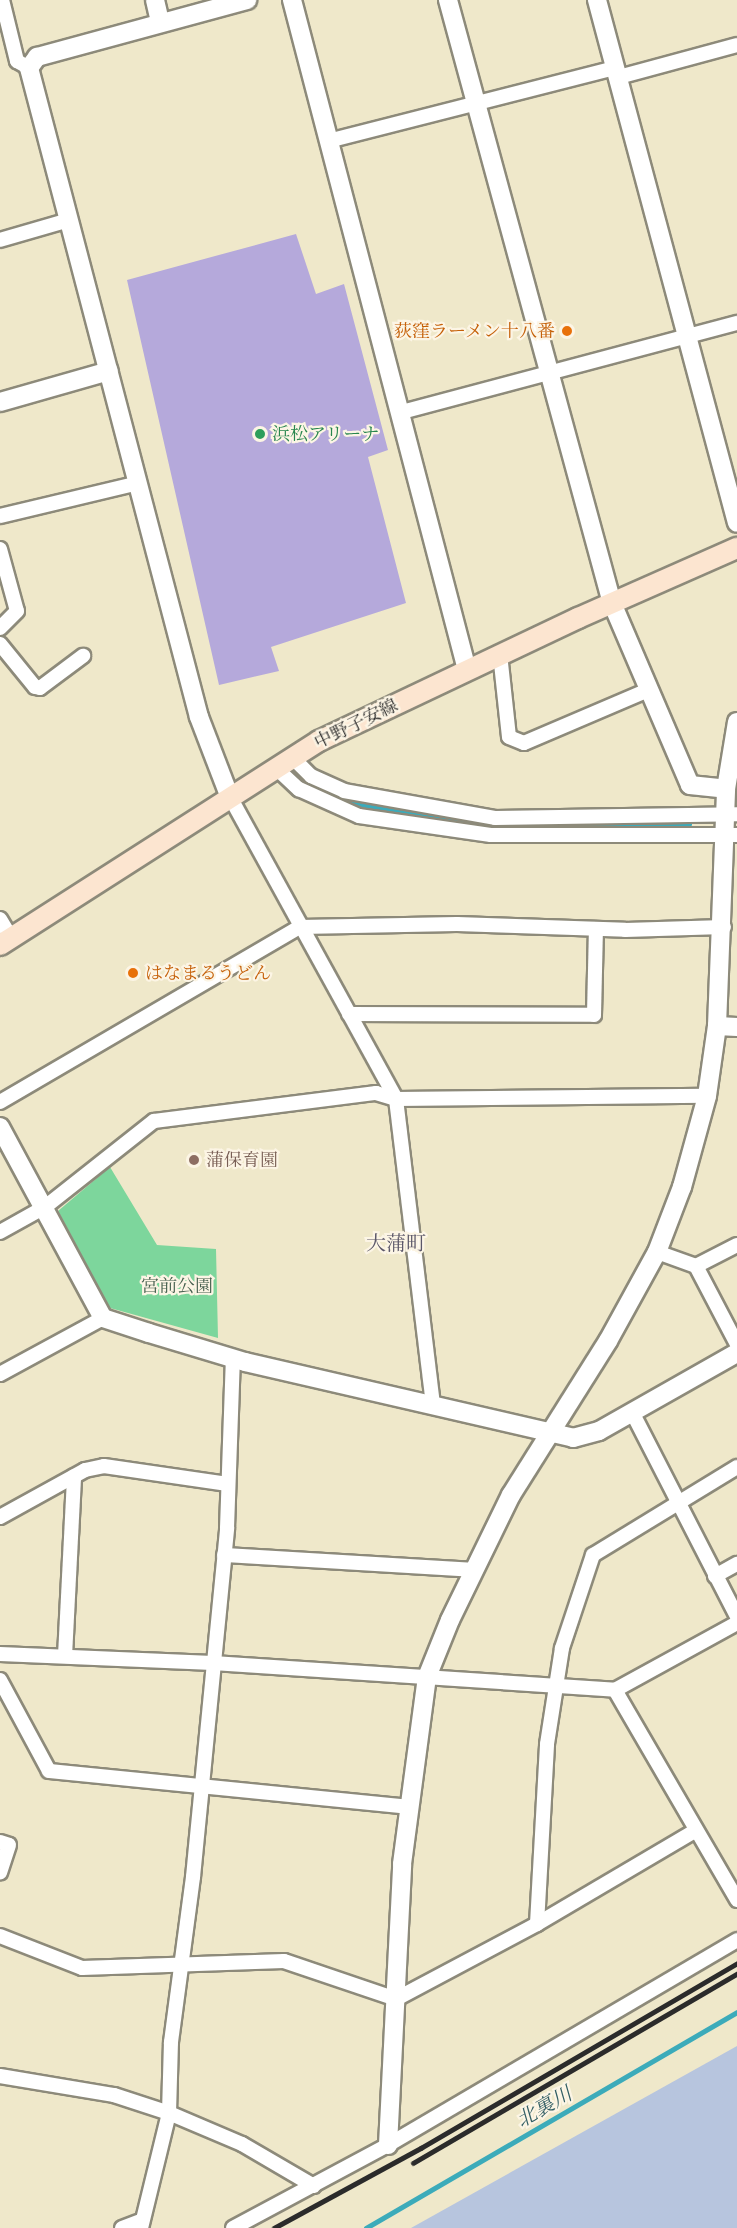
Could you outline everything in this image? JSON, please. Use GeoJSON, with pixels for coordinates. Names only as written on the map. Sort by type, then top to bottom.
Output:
{"type":"FeatureCollection","features":[{"type":"Feature","properties":{"kind":"main road","name":"中野子安線"},"geometry":{"type":"LineString","coordinates":[[5,941],[229,795],[292,757],[500,654],[737,549]]}},
{"type":"Feature","properties":{"kind":"street"},"geometry":{"type":"LineString","coordinates":[[2,0],[17,61],[29,68],[199,717],[221,784],[396,1099],[433,1404]]}},
{"type":"Feature","properties":{"kind":"street"},"geometry":{"type":"LineString","coordinates":[[155,0],[160,21]]}},
{"type":"Feature","properties":{"kind":"street"},"geometry":{"type":"LineString","coordinates":[[29,68],[37,57],[160,21],[247,0]]}},
{"type":"Feature","properties":{"kind":"street"},"geometry":{"type":"LineString","coordinates":[[292,0],[402,412],[467,670]]}},
{"type":"Feature","properties":{"kind":"street"},"geometry":{"type":"LineString","coordinates":[[448,0],[547,373],[612,603],[690,785],[726,789]]}},
{"type":"Feature","properties":{"kind":"street"},"geometry":{"type":"LineString","coordinates":[[597,0],[737,523]]}},
{"type":"Feature","properties":{"kind":"street"},"geometry":{"type":"LineString","coordinates":[[328,141],[475,104],[737,45]]}},
{"type":"Feature","properties":{"kind":"street"},"geometry":{"type":"LineString","coordinates":[[0,240],[69,220]]}},
{"type":"Feature","properties":{"kind":"street"},"geometry":{"type":"LineString","coordinates":[[402,412],[737,323]]}},
{"type":"Feature","properties":{"kind":"street"},"geometry":{"type":"LineString","coordinates":[[0,402],[109,371]]}},
{"type":"Feature","properties":{"kind":"street"},"geometry":{"type":"LineString","coordinates":[[0,516],[138,483]]}},
{"type":"Feature","properties":{"kind":"street"},"geometry":{"type":"LineString","coordinates":[[0,549],[17,611],[0,628]]}},
{"type":"Feature","properties":{"kind":"street"},"geometry":{"type":"LineString","coordinates":[[0,644],[35,687],[40,688],[83,656]]}},
{"type":"Feature","properties":{"kind":"street"},"geometry":{"type":"LineString","coordinates":[[500,654],[509,738],[524,743],[648,690]]}},
{"type":"Feature","properties":{"kind":"street"},"geometry":{"type":"LineString","coordinates":[[388,2145],[408,1807],[427,1677],[473,1570],[511,1495],[552,1433],[657,1252],[682,1187],[707,1096],[717,1026],[731,835],[731,813],[726,789],[735,752],[737,722]]}},
{"type":"Feature","properties":{"kind":"street"},"geometry":{"type":"LineString","coordinates":[[292,757],[311,776],[344,791],[495,818],[731,813]]}},
{"type":"Feature","properties":{"kind":"street"},"geometry":{"type":"LineString","coordinates":[[274,767],[299,789],[359,816],[491,836],[731,835]]}},
{"type":"Feature","properties":{"kind":"street"},"geometry":{"type":"LineString","coordinates":[[0,919],[5,941]]}},
{"type":"Feature","properties":{"kind":"street"},"geometry":{"type":"LineString","coordinates":[[0,1102],[300,927],[457,924],[596,929],[724,927]]}},
{"type":"Feature","properties":{"kind":"street"},"geometry":{"type":"LineString","coordinates":[[350,1014],[594,1015],[596,929]]}},
{"type":"Feature","properties":{"kind":"street"},"geometry":{"type":"LineString","coordinates":[[717,1026],[737,1027]]}},
{"type":"Feature","properties":{"kind":"street"},"geometry":{"type":"LineString","coordinates":[[0,1232],[45,1207],[154,1121],[376,1093],[396,1099],[707,1096]]}},
{"type":"Feature","properties":{"kind":"street"},"geometry":{"type":"LineString","coordinates":[[0,1127],[103,1318],[232,1358],[552,1433],[582,1436],[599,1431],[737,1353]]}},
{"type":"Feature","properties":{"kind":"street"},"geometry":{"type":"LineString","coordinates":[[696,1266],[737,1245]]}},
{"type":"Feature","properties":{"kind":"street"},"geometry":{"type":"LineString","coordinates":[[657,1252],[696,1266],[737,1344]]}},
{"type":"Feature","properties":{"kind":"street"},"geometry":{"type":"LineString","coordinates":[[0,1374],[103,1318]]}},
{"type":"Feature","properties":{"kind":"street"},"geometry":{"type":"LineString","coordinates":[[122,2228],[140,2225],[169,2113],[171,2042],[201,1788],[224,1555],[232,1358]]}},
{"type":"Feature","properties":{"kind":"street"},"geometry":{"type":"LineString","coordinates":[[632,1412],[737,1616]]}},
{"type":"Feature","properties":{"kind":"street"},"geometry":{"type":"LineString","coordinates":[[0,1517],[74,1476],[105,1466],[228,1484]]}},
{"type":"Feature","properties":{"kind":"street"},"geometry":{"type":"LineString","coordinates":[[537,1924],[547,1744],[562,1648],[593,1555],[737,1467]]}},
{"type":"Feature","properties":{"kind":"street"},"geometry":{"type":"LineString","coordinates":[[65,1656],[74,1476]]}},
{"type":"Feature","properties":{"kind":"street"},"geometry":{"type":"LineString","coordinates":[[224,1555],[473,1570]]}},
{"type":"Feature","properties":{"kind":"street"},"geometry":{"type":"LineString","coordinates":[[715,1576],[737,1564]]}},
{"type":"Feature","properties":{"kind":"street"},"geometry":{"type":"LineString","coordinates":[[0,1654],[213,1663],[615,1690],[737,1623]]}},
{"type":"Feature","properties":{"kind":"street"},"geometry":{"type":"LineString","coordinates":[[0,1680],[49,1771],[408,1807]]}},
{"type":"Feature","properties":{"kind":"street"},"geometry":{"type":"LineString","coordinates":[[615,1690],[737,1900]]}},
{"type":"Feature","properties":{"kind":"street"},"geometry":{"type":"LineString","coordinates":[[0,1936],[82,1968],[182,1962],[284,1961],[396,1999],[537,1924],[695,1831]]}},
{"type":"Feature","properties":{"kind":"street"},"geometry":{"type":"LineString","coordinates":[[0,1842],[9,1845],[0,1873]]}},
{"type":"Feature","properties":{"kind":"street"},"geometry":{"type":"LineString","coordinates":[[233,2228],[388,2145],[737,1940]]}},
{"type":"Feature","properties":{"kind":"street"},"geometry":{"type":"LineString","coordinates":[[0,2076],[114,2094],[169,2113],[242,2144],[314,2186]]}},
{"type":"Feature","properties":{"kind":"shaded area"},"geometry":{"type":"Polygon","coordinates":[[[737,2046],[737,2228],[411,2228],[737,2046]]]}},
{"type":"Feature","properties":{"kind":"green space","name":"宮前公園"},"geometry":{"type":"Polygon","coordinates":[[[110,1167],[157,1245],[216,1249],[218,1338],[110,1308],[58,1211],[110,1167]]]}},
{"type":"Feature","properties":{"kind":"building"},"geometry":{"type":"Polygon","coordinates":[[[296,234],[316,294],[344,284],[388,450],[368,457],[406,603],[271,647],[279,671],[219,685],[127,280],[296,234]]]}},
{"type":"Feature","properties":{"kind":"waterway"},"geometry":{"type":"LineString","coordinates":[[298,776],[327,795],[359,804],[493,825],[689,824]]}},
{"type":"Feature","properties":{"kind":"waterway","name":"北裏川"},"geometry":{"type":"LineString","coordinates":[[366,2228],[737,2012]]}},
{"type":"Feature","properties":{"kind":"railway"},"geometry":{"type":"LineString","coordinates":[[274,2228],[421,2148],[737,1963]]}},
{"type":"Feature","properties":{"kind":"railway"},"geometry":{"type":"LineString","coordinates":[[413,2163],[737,1974]]}},
{"type":"Feature","properties":{"kind":"place","name":"荻窪ラーメン十八番"},"geometry":{"type":"Point","coordinates":[567,331]}},
{"type":"Feature","properties":{"kind":"place","name":"浜松アリーナ"},"geometry":{"type":"Point","coordinates":[260,434]}},
{"type":"Feature","properties":{"kind":"place","name":"はなまるうどん"},"geometry":{"type":"Point","coordinates":[133,973]}},
{"type":"Feature","properties":{"kind":"place","name":"蒲保育園"},"geometry":{"type":"Point","coordinates":[194,1160]}},
{"type":"Feature","properties":{"kind":"district","name":"大蒲町"},"geometry":{"type":"Point","coordinates":[396,1243]}}]}
